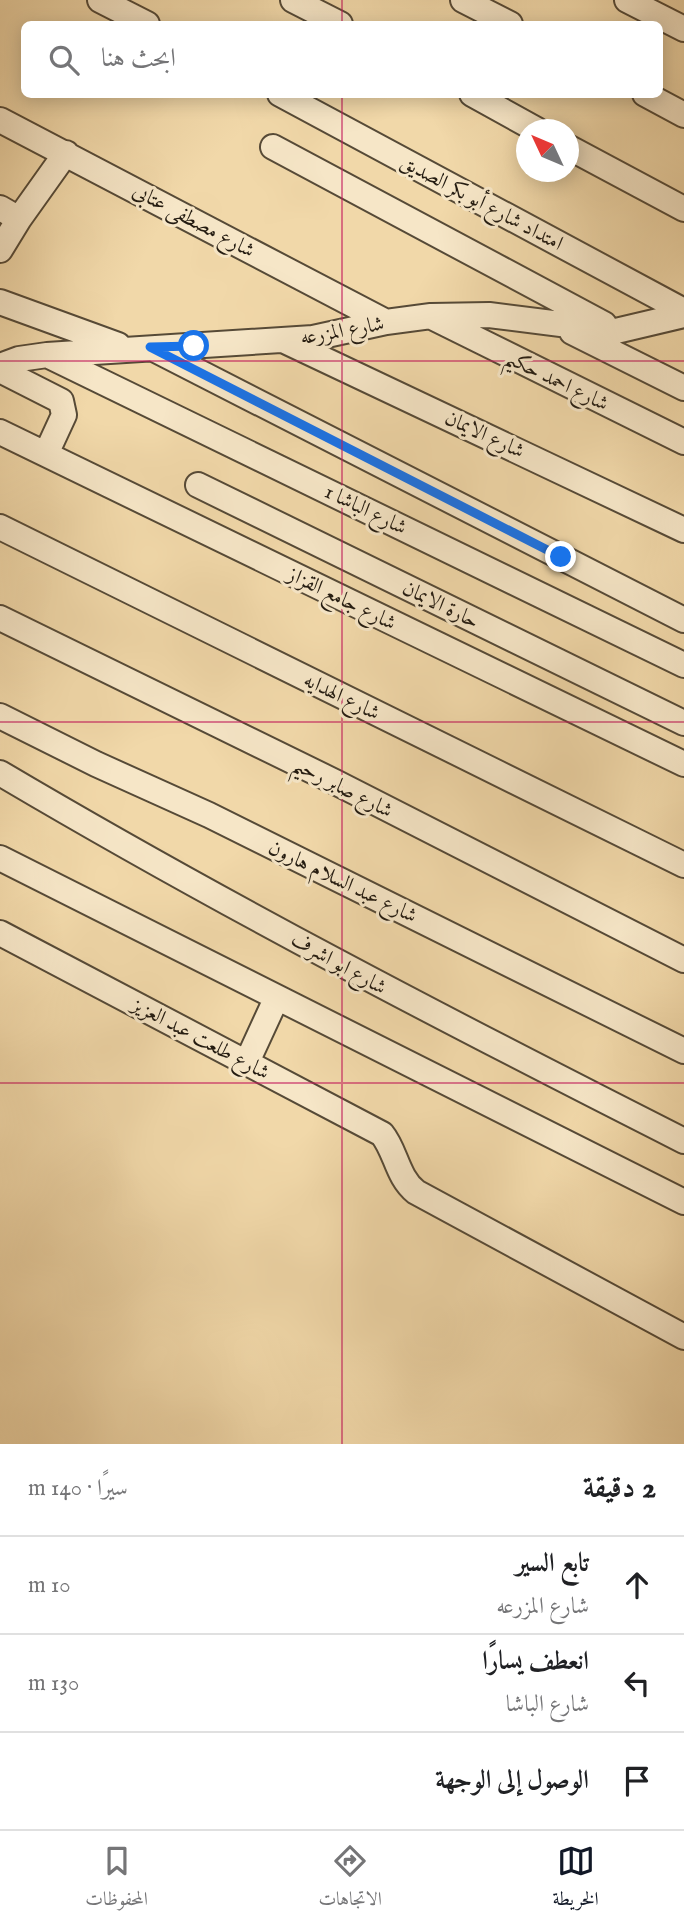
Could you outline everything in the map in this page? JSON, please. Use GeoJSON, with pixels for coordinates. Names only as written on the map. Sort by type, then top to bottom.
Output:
{"type":"FeatureCollection","features":[{"type":"Feature","properties":{"kind":"street"},"geometry":{"type":"LineString","coordinates":[[100,0],[141,21]]}},
{"type":"Feature","properties":{"kind":"street"},"geometry":{"type":"LineString","coordinates":[[293,0],[334,21]]}},
{"type":"Feature","properties":{"kind":"street"},"geometry":{"type":"LineString","coordinates":[[463,0],[504,21]]}},
{"type":"Feature","properties":{"kind":"street"},"geometry":{"type":"LineString","coordinates":[[627,0],[684,29]]}},
{"type":"Feature","properties":{"kind":"street","name":"امتداد شارع أبو بكر الصديق"},"geometry":{"type":"LineString","coordinates":[[287,98],[684,313]]}},
{"type":"Feature","properties":{"kind":"street"},"geometry":{"type":"LineString","coordinates":[[479,98],[517,119]]}},
{"type":"Feature","properties":{"kind":"street"},"geometry":{"type":"LineString","coordinates":[[652,98],[684,115]]}},
{"type":"Feature","properties":{"kind":"street","name":"شارع مصطفى عتابى"},"geometry":{"type":"LineString","coordinates":[[0,120],[386,322]]}},
{"type":"Feature","properties":{"kind":"street"},"geometry":{"type":"LineString","coordinates":[[273,147],[617,331]]}},
{"type":"Feature","properties":{"kind":"street"},"geometry":{"type":"LineString","coordinates":[[579,152],[684,209]]}},
{"type":"Feature","properties":{"kind":"street"},"geometry":{"type":"LineString","coordinates":[[0,250],[9,213],[66,153]]}},
{"type":"Feature","properties":{"kind":"street"},"geometry":{"type":"LineString","coordinates":[[0,302],[138,348],[684,620]]}},
{"type":"Feature","properties":{"kind":"street","name":"شارع المزرعه"},"geometry":{"type":"LineString","coordinates":[[0,368],[19,359],[47,355],[331,336],[386,322],[430,316],[489,315],[617,331],[684,313]]}},
{"type":"Feature","properties":{"kind":"street","name":"شارع احمد حكيم"},"geometry":{"type":"LineString","coordinates":[[430,316],[684,442]]}},
{"type":"Feature","properties":{"kind":"street"},"geometry":{"type":"LineString","coordinates":[[556,324],[684,388]]}},
{"type":"Feature","properties":{"kind":"street","name":"شارع الايمان"},"geometry":{"type":"LineString","coordinates":[[285,340],[684,530]]}},
{"type":"Feature","properties":{"kind":"street","name":"شارع الباشا 1"},"geometry":{"type":"LineString","coordinates":[[47,355],[684,665]]}},
{"type":"Feature","properties":{"kind":"street"},"geometry":{"type":"LineString","coordinates":[[0,368],[61,401],[64,415],[46,454]]}},
{"type":"Feature","properties":{"kind":"street","name":"شارع جامع القزاز"},"geometry":{"type":"LineString","coordinates":[[0,432],[684,764]]}},
{"type":"Feature","properties":{"kind":"street","name":"حارة الايمان"},"geometry":{"type":"LineString","coordinates":[[198,485],[684,723]]}},
{"type":"Feature","properties":{"kind":"street","name":"شارع الهدايه"},"geometry":{"type":"LineString","coordinates":[[0,527],[684,865]]}},
{"type":"Feature","properties":{"kind":"street","name":"شارع صابر رحيم"},"geometry":{"type":"LineString","coordinates":[[0,618],[335,782],[684,960]]}},
{"type":"Feature","properties":{"kind":"street","name":"شارع عبد السلام هارون"},"geometry":{"type":"LineString","coordinates":[[0,716],[96,764],[209,815],[684,1051]]}},
{"type":"Feature","properties":{"kind":"street","name":"شارع ابو اشرف"},"geometry":{"type":"LineString","coordinates":[[0,773],[100,832],[422,1009],[684,1142]]}},
{"type":"Feature","properties":{"kind":"street"},"geometry":{"type":"LineString","coordinates":[[0,858],[684,1202]]}},
{"type":"Feature","properties":{"kind":"street","name":"شارع طلعت عبد العزيز"},"geometry":{"type":"LineString","coordinates":[[0,933],[382,1134],[389,1142],[407,1183],[416,1192],[684,1337]]}},
{"type":"Feature","properties":{"kind":"street"},"geometry":{"type":"LineString","coordinates":[[247,1062],[276,999]]}},
{"type":"Feature","properties":{"kind":"route"},"geometry":{"type":"LineString","coordinates":[[194,346],[150,347],[561,557]]}}]}
